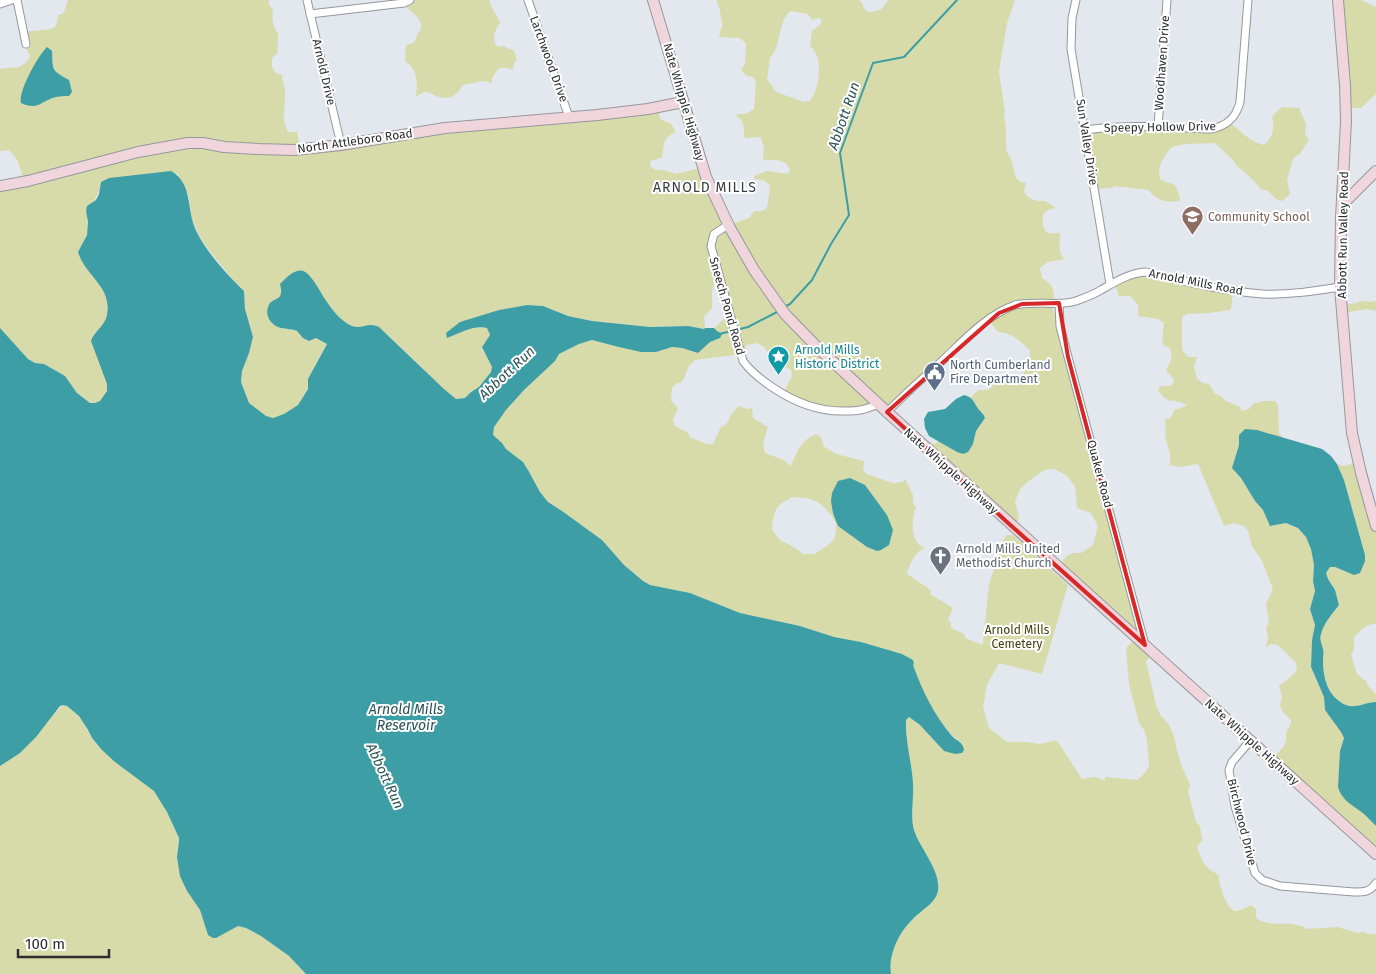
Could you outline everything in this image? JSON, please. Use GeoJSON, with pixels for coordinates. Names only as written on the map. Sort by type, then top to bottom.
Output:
{"type":"FeatureCollection","features":[{"type":"Feature","properties":{"kind":"street"},"geometry":{"type":"LineString","coordinates":[[0,4],[12,0]]}},
{"type":"Feature","properties":{"kind":"street"},"geometry":{"type":"LineString","coordinates":[[17,0],[26,44]]}},
{"type":"Feature","properties":{"kind":"street","name":"Arnold Drive"},"geometry":{"type":"LineString","coordinates":[[307,0],[341,145]]}},
{"type":"Feature","properties":{"kind":"street"},"geometry":{"type":"LineString","coordinates":[[310,14],[404,3],[410,0]]}},
{"type":"Feature","properties":{"kind":"street","name":"Larchwood Drive"},"geometry":{"type":"LineString","coordinates":[[528,0],[569,117]]}},
{"type":"Feature","properties":{"kind":"street","name":"Nate Whipple Highway"},"geometry":{"type":"LineString","coordinates":[[653,0],[706,176],[728,225],[754,270],[785,314],[816,346],[1007,522],[1376,854]]}},
{"type":"Feature","properties":{"kind":"street","name":"Sun Valley Drive"},"geometry":{"type":"LineString","coordinates":[[1076,0],[1072,18],[1071,49],[1110,284]]}},
{"type":"Feature","properties":{"kind":"street","name":"Woodhaven Drive"},"geometry":{"type":"LineString","coordinates":[[1158,127],[1167,0]]}},
{"type":"Feature","properties":{"kind":"street","name":"Speepy Hollow Drive"},"geometry":{"type":"LineString","coordinates":[[1085,130],[1158,127],[1211,129],[1227,124],[1234,117],[1240,102],[1248,0]]}},
{"type":"Feature","properties":{"kind":"street","name":"Abbott Run Valley Road"},"geometry":{"type":"LineString","coordinates":[[1338,0],[1346,103],[1340,287],[1352,433],[1376,526]]}},
{"type":"Feature","properties":{"kind":"street","name":"North Attleboro Road"},"geometry":{"type":"LineString","coordinates":[[0,186],[28,181],[138,152],[188,143],[266,150],[294,150],[341,145],[445,128],[569,117],[684,102]]}},
{"type":"Feature","properties":{"kind":"street"},"geometry":{"type":"LineString","coordinates":[[1342,205],[1376,171]]}},
{"type":"Feature","properties":{"kind":"street","name":"Sneech Pond Road"},"geometry":{"type":"LineString","coordinates":[[728,225],[714,234],[711,246],[738,345],[743,361],[749,369],[783,395],[799,403],[823,410],[859,410],[879,404]]}},
{"type":"Feature","properties":{"kind":"street","name":"Arnold Mills Road"},"geometry":{"type":"LineString","coordinates":[[887,412],[975,330],[999,313],[1022,304],[1073,302],[1090,296],[1130,274],[1146,272],[1200,286],[1264,294],[1290,294],[1340,287]]}},
{"type":"Feature","properties":{"kind":"street","name":"Quaker Road"},"geometry":{"type":"LineString","coordinates":[[1059,303],[1060,326],[1145,645]]}},
{"type":"Feature","properties":{"kind":"street","name":"Birchwood Drive"},"geometry":{"type":"LineString","coordinates":[[1251,740],[1232,762],[1229,770],[1235,806],[1255,873],[1262,880],[1280,886],[1365,892],[1371,890],[1376,883]]}},
{"type":"Feature","properties":{"kind":"highlighted area"},"geometry":{"type":"Polygon","coordinates":[[[1059,303],[1068,357],[1145,645],[1007,522],[887,412],[999,313],[1022,304],[1059,303]]]}},
{"type":"Feature","properties":{"kind":"green space","name":"Arnold Mills Cemetery"},"geometry":{"type":"Polygon","coordinates":[[[68,0],[269,0],[269,5],[273,9],[274,27],[278,34],[278,52],[272,58],[272,67],[276,73],[282,75],[285,91],[284,121],[288,132],[297,132],[300,148],[657,104],[660,119],[671,124],[676,132],[666,140],[662,158],[652,160],[650,163],[651,167],[656,170],[664,170],[676,174],[704,167],[730,225],[749,218],[754,211],[762,211],[767,208],[769,184],[763,180],[754,179],[754,176],[767,171],[788,174],[790,169],[786,163],[777,160],[763,160],[764,148],[761,137],[745,138],[743,123],[735,115],[748,113],[754,109],[756,82],[753,77],[747,76],[741,70],[745,64],[746,43],[739,38],[719,37],[723,26],[716,0],[859,0],[867,12],[880,10],[888,0],[1015,0],[1007,23],[999,72],[1005,112],[1006,150],[1011,159],[1016,178],[1026,183],[1024,192],[1033,200],[1045,201],[1056,208],[1049,210],[1043,215],[1043,225],[1049,233],[1060,233],[1060,251],[1065,259],[1048,262],[1040,268],[1042,278],[1051,286],[1053,291],[1055,303],[1051,304],[1076,379],[1138,603],[1145,639],[1154,652],[1146,661],[1156,705],[1174,736],[1182,767],[1190,785],[1188,791],[1196,822],[1200,826],[1202,840],[1197,847],[1201,858],[1209,869],[1219,876],[1224,896],[1229,907],[1233,910],[1238,911],[1251,905],[1256,909],[1256,918],[1268,923],[1292,924],[1303,926],[1306,929],[1337,927],[1357,933],[1376,934],[1376,974],[891,974],[891,959],[899,937],[908,924],[934,900],[938,891],[938,883],[933,867],[917,837],[913,825],[913,784],[906,720],[909,717],[920,725],[944,751],[962,743],[945,727],[932,708],[917,675],[913,660],[902,654],[861,642],[740,613],[690,593],[650,585],[624,565],[602,540],[548,502],[523,462],[506,449],[493,435],[494,427],[524,390],[555,361],[559,354],[579,344],[592,340],[656,352],[672,347],[698,353],[710,342],[720,338],[714,328],[723,320],[728,312],[717,269],[712,293],[712,308],[704,317],[704,329],[688,326],[650,327],[592,321],[568,316],[543,306],[527,305],[499,310],[460,323],[447,337],[472,328],[487,328],[490,335],[482,347],[492,367],[491,372],[479,387],[465,398],[456,399],[388,335],[371,325],[355,327],[342,319],[335,313],[310,276],[282,290],[280,296],[271,302],[281,328],[297,331],[303,338],[309,341],[316,338],[327,343],[308,379],[308,388],[298,405],[284,414],[273,418],[266,416],[249,403],[241,382],[242,371],[253,337],[245,309],[244,291],[202,241],[192,220],[189,197],[178,174],[101,182],[96,198],[86,211],[87,233],[78,252],[92,276],[102,286],[107,301],[107,315],[104,323],[93,335],[107,383],[107,391],[100,401],[90,403],[77,393],[65,376],[44,364],[35,363],[28,359],[0,328],[0,188],[24,183],[15,156],[8,150],[0,151],[0,69],[20,66],[27,61],[30,57],[25,43],[24,32],[53,28],[57,23],[58,15],[63,14],[68,0]],[[791,11],[781,27],[774,53],[770,58],[767,79],[776,92],[804,102],[810,101],[815,91],[819,70],[815,51],[810,46],[812,31],[821,24],[821,19],[812,20],[808,14],[791,11]],[[52,51],[40,104],[55,97],[69,80],[54,70],[52,51]],[[989,321],[891,412],[879,403],[850,412],[827,410],[784,392],[792,376],[791,370],[773,360],[764,347],[757,343],[747,345],[743,354],[695,360],[689,366],[682,382],[672,388],[671,401],[678,408],[673,420],[674,425],[688,433],[691,438],[707,444],[713,444],[721,427],[726,424],[739,406],[747,409],[752,408],[753,418],[768,427],[763,443],[765,453],[784,460],[791,466],[803,443],[816,434],[822,438],[823,446],[836,454],[864,461],[863,469],[866,474],[893,483],[903,482],[905,479],[913,495],[913,504],[916,507],[913,518],[914,536],[920,546],[925,548],[918,552],[913,559],[907,574],[931,590],[930,594],[953,608],[948,620],[951,622],[951,628],[964,634],[965,638],[980,644],[983,644],[989,584],[1005,537],[1013,535],[1068,585],[1042,674],[999,663],[987,685],[983,707],[989,728],[1007,742],[1040,744],[1058,742],[1082,779],[1095,777],[1105,781],[1105,777],[1137,780],[1149,767],[1147,739],[1139,723],[1129,684],[1126,648],[1136,638],[1059,565],[1072,553],[1081,553],[1093,545],[1098,526],[1091,513],[1077,508],[1075,486],[1066,475],[1054,469],[1045,470],[1021,488],[1015,501],[1019,518],[1015,525],[923,440],[935,444],[938,441],[957,452],[973,444],[976,431],[985,418],[971,397],[978,390],[988,390],[999,379],[1004,382],[1015,382],[1026,368],[1030,351],[1012,336],[998,332],[989,321]],[[865,485],[838,526],[867,547],[877,551],[887,515],[865,485]],[[792,497],[781,504],[773,518],[772,530],[780,540],[803,554],[815,554],[834,539],[835,521],[818,502],[807,498],[792,497]]]}},
{"type":"Feature","properties":{"kind":"green space"},"geometry":{"type":"Polygon","coordinates":[[[406,0],[489,0],[500,23],[495,32],[496,44],[498,47],[503,46],[514,51],[517,59],[513,70],[499,68],[492,78],[492,83],[483,81],[463,85],[455,95],[449,98],[426,92],[416,96],[416,76],[412,68],[405,61],[406,45],[415,41],[421,24],[402,3],[406,0]]]}},
{"type":"Feature","properties":{"kind":"green space"},"geometry":{"type":"Polygon","coordinates":[[[1339,0],[1361,0],[1376,7],[1376,94],[1361,108],[1346,108],[1339,0]]]}},
{"type":"Feature","properties":{"kind":"green space"},"geometry":{"type":"Polygon","coordinates":[[[1282,107],[1299,108],[1306,124],[1305,135],[1309,139],[1300,154],[1294,157],[1287,179],[1290,194],[1282,201],[1276,199],[1267,190],[1262,190],[1215,143],[1175,146],[1167,152],[1160,166],[1159,175],[1161,180],[1175,185],[1180,197],[1179,201],[1169,202],[1162,200],[1148,190],[1115,186],[1096,189],[1088,129],[1123,124],[1202,125],[1228,121],[1249,138],[1264,145],[1272,133],[1272,118],[1282,107]]]}},
{"type":"Feature","properties":{"kind":"green space"},"geometry":{"type":"Polygon","coordinates":[[[1139,272],[1233,288],[1231,309],[1210,313],[1187,314],[1182,317],[1182,350],[1188,357],[1197,357],[1194,367],[1197,379],[1209,384],[1215,394],[1240,407],[1241,411],[1249,409],[1253,404],[1264,401],[1275,401],[1278,405],[1279,433],[1283,438],[1257,430],[1239,435],[1239,445],[1232,468],[1263,510],[1270,526],[1286,523],[1298,528],[1306,537],[1311,549],[1315,591],[1310,609],[1315,625],[1312,640],[1311,668],[1324,697],[1325,710],[1344,738],[1340,751],[1365,815],[1376,826],[1376,851],[1273,758],[1284,746],[1286,733],[1291,723],[1291,720],[1280,706],[1282,696],[1279,686],[1295,673],[1297,669],[1296,663],[1278,645],[1271,644],[1266,647],[1268,638],[1266,628],[1269,622],[1266,604],[1273,589],[1262,561],[1252,546],[1248,531],[1244,526],[1234,523],[1224,526],[1198,464],[1179,467],[1169,465],[1170,456],[1166,440],[1165,419],[1171,418],[1174,410],[1186,406],[1180,402],[1168,400],[1158,390],[1161,386],[1173,384],[1174,380],[1166,370],[1172,356],[1169,347],[1164,346],[1162,341],[1164,323],[1158,319],[1138,316],[1136,303],[1130,296],[1119,296],[1114,281],[1139,272]]]}},
{"type":"Feature","properties":{"kind":"green space"},"geometry":{"type":"Polygon","coordinates":[[[1360,301],[1376,301],[1376,311],[1367,309],[1343,313],[1342,305],[1360,301]]]}},
{"type":"Feature","properties":{"kind":"green space"},"geometry":{"type":"Polygon","coordinates":[[[1359,462],[1376,523],[1376,624],[1366,626],[1354,637],[1354,649],[1351,655],[1357,674],[1366,681],[1376,694],[1376,702],[1350,706],[1335,697],[1328,686],[1324,674],[1323,650],[1320,638],[1326,622],[1339,605],[1335,590],[1326,573],[1330,567],[1335,567],[1354,575],[1365,561],[1365,555],[1344,480],[1337,464],[1344,466],[1359,462]]]}},
{"type":"Feature","properties":{"kind":"green space"},"geometry":{"type":"Polygon","coordinates":[[[63,705],[69,707],[77,714],[101,749],[158,795],[179,838],[177,857],[187,891],[200,910],[208,935],[238,926],[246,928],[289,956],[306,974],[0,974],[0,766],[63,705]]]}},
{"type":"Feature","properties":{"kind":"water"},"geometry":{"type":"Polygon","coordinates":[[[47,47],[52,51],[54,69],[69,80],[72,92],[69,96],[56,97],[36,106],[21,103],[26,82],[47,47]]]}},
{"type":"Feature","properties":{"kind":"water","name":"Arnold Mills Reservoir"},"geometry":{"type":"Polygon","coordinates":[[[171,171],[177,175],[184,186],[195,228],[206,248],[244,291],[245,309],[253,337],[242,371],[241,382],[249,403],[266,416],[273,418],[284,414],[298,405],[308,389],[308,379],[327,344],[316,338],[309,341],[303,338],[297,331],[277,327],[269,318],[268,307],[270,303],[280,296],[280,284],[290,274],[300,270],[310,276],[332,309],[345,322],[355,327],[371,325],[379,327],[456,399],[465,398],[479,387],[491,372],[492,367],[482,347],[490,335],[487,328],[482,327],[467,330],[447,338],[446,333],[460,322],[499,310],[527,305],[543,306],[568,316],[592,321],[650,327],[688,326],[704,329],[714,328],[722,334],[720,338],[710,342],[698,353],[672,347],[656,352],[641,352],[592,340],[579,344],[559,354],[555,361],[524,390],[494,427],[493,435],[506,449],[523,462],[548,502],[602,540],[624,565],[650,585],[690,593],[740,613],[861,642],[902,654],[913,660],[920,684],[934,711],[952,736],[961,743],[964,750],[962,753],[955,754],[944,751],[920,725],[909,717],[906,720],[913,784],[913,825],[917,837],[933,867],[938,883],[938,891],[934,900],[908,924],[899,937],[891,959],[891,974],[306,974],[289,956],[246,928],[238,926],[216,938],[208,935],[200,910],[187,891],[180,876],[177,857],[179,838],[167,812],[154,791],[102,750],[92,738],[79,716],[67,706],[60,706],[36,737],[20,753],[0,766],[0,328],[28,359],[35,363],[44,364],[65,376],[77,393],[90,403],[100,401],[107,391],[107,384],[91,341],[106,319],[108,305],[106,296],[78,252],[87,235],[87,206],[96,200],[101,182],[109,178],[171,171]]]}},
{"type":"Feature","properties":{"kind":"water"},"geometry":{"type":"Polygon","coordinates":[[[964,395],[972,399],[985,418],[976,431],[973,444],[968,452],[963,454],[929,436],[925,428],[924,419],[928,412],[945,409],[956,399],[964,395]]]}},
{"type":"Feature","properties":{"kind":"water"},"geometry":{"type":"Polygon","coordinates":[[[1245,429],[1257,430],[1322,449],[1337,464],[1344,480],[1365,555],[1365,561],[1360,573],[1354,575],[1335,567],[1330,567],[1326,573],[1335,590],[1339,605],[1324,626],[1320,640],[1326,680],[1328,687],[1335,697],[1340,702],[1350,706],[1376,702],[1376,826],[1342,796],[1338,787],[1340,751],[1344,738],[1325,710],[1324,697],[1311,667],[1312,640],[1315,625],[1310,609],[1315,591],[1311,549],[1306,537],[1298,528],[1286,523],[1270,526],[1263,510],[1232,468],[1239,445],[1239,435],[1245,429]]]}},
{"type":"Feature","properties":{"kind":"water"},"geometry":{"type":"Polygon","coordinates":[[[850,478],[865,485],[887,515],[893,530],[889,545],[881,550],[877,551],[867,547],[838,526],[833,513],[832,493],[838,481],[850,478]]]}},
{"type":"Feature","properties":{"kind":"waterway","name":"Abbott Run"},"geometry":{"type":"LineString","coordinates":[[786,306],[812,280],[849,215],[840,153],[873,63],[904,57],[957,0]]}},
{"type":"Feature","properties":{"kind":"waterway","name":"Abbott Run"},"geometry":{"type":"LineString","coordinates":[[736,330],[748,327],[777,312]]}},
{"type":"Feature","properties":{"kind":"waterway","name":"Abbott Run"},"geometry":{"type":"LineString","coordinates":[[719,334],[732,331]]}},
{"type":"Feature","properties":{"kind":"place","name":"Community School"},"geometry":{"type":"Point","coordinates":[1192,236]}},
{"type":"Feature","properties":{"kind":"place","name":"Arnold Mills Historic District"},"geometry":{"type":"Point","coordinates":[779,376]}},
{"type":"Feature","properties":{"kind":"place","name":"North Cumberland Fire Department"},"geometry":{"type":"Point","coordinates":[934,391]}},
{"type":"Feature","properties":{"kind":"place","name":"Arnold Mills United Methodist Church"},"geometry":{"type":"Point","coordinates":[940,575]}},
{"type":"Feature","properties":{"kind":"district","name":"ARNOLD MILLS"},"geometry":{"type":"Point","coordinates":[705,187]}}]}
